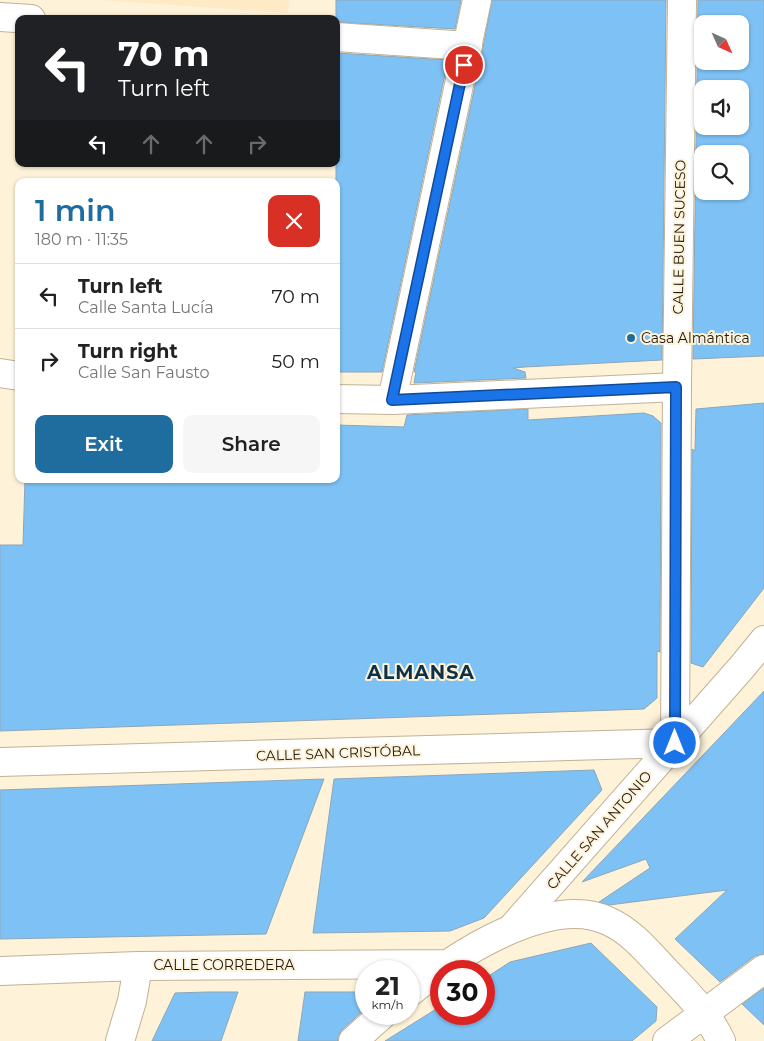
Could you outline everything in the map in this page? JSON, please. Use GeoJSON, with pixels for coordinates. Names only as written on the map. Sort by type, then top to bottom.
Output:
{"type":"FeatureCollection","features":[{"type":"Feature","properties":{"kind":"street"},"geometry":{"type":"LineString","coordinates":[[392,400],[477,0]]}},
{"type":"Feature","properties":{"kind":"street","name":"CALLE BUEN SUCESO"},"geometry":{"type":"LineString","coordinates":[[675,743],[676,387],[682,0]]}},
{"type":"Feature","properties":{"kind":"street"},"geometry":{"type":"LineString","coordinates":[[0,17],[15,18]]}},
{"type":"Feature","properties":{"kind":"street"},"geometry":{"type":"LineString","coordinates":[[340,37],[468,46]]}},
{"type":"Feature","properties":{"kind":"street"},"geometry":{"type":"LineString","coordinates":[[0,373],[15,375]]}},
{"type":"Feature","properties":{"kind":"street"},"geometry":{"type":"LineString","coordinates":[[340,399],[392,400],[676,387]]}},
{"type":"Feature","properties":{"kind":"street","name":"CALLE SAN ANTONIO"},"geometry":{"type":"LineString","coordinates":[[512,928],[764,640]]}},
{"type":"Feature","properties":{"kind":"street","name":"CALLE SAN CRISTÓBAL"},"geometry":{"type":"LineString","coordinates":[[0,762],[675,743]]}},
{"type":"Feature","properties":{"kind":"street"},"geometry":{"type":"LineString","coordinates":[[454,960],[512,928],[567,914],[592,915],[607,920],[627,932],[644,948],[704,1012],[714,1026],[721,1041]]}},
{"type":"Feature","properties":{"kind":"street","name":"CALLE CORREDERA"},"geometry":{"type":"LineString","coordinates":[[0,971],[138,966],[430,964]]}},
{"type":"Feature","properties":{"kind":"street"},"geometry":{"type":"LineString","coordinates":[[120,1041],[132,1001],[138,966]]}},
{"type":"Feature","properties":{"kind":"street"},"geometry":{"type":"LineString","coordinates":[[667,1041],[764,969]]}},
{"type":"Feature","properties":{"kind":"street"},"geometry":{"type":"LineString","coordinates":[[420,985],[430,977]]}},
{"type":"Feature","properties":{"kind":"street"},"geometry":{"type":"LineString","coordinates":[[353,1041],[371,1025]]}},
{"type":"Feature","properties":{"kind":"shaded area"},"geometry":{"type":"Polygon","coordinates":[[[102,0],[289,0],[288,13],[102,0]]]}},
{"type":"Feature","properties":{"kind":"building"},"geometry":{"type":"Polygon","coordinates":[[[336,0],[461,0],[455,29],[340,22],[340,15],[336,15],[336,0]]]}},
{"type":"Feature","properties":{"kind":"building"},"geometry":{"type":"Polygon","coordinates":[[[492,0],[666,0],[662,360],[513,368],[525,372],[526,378],[414,383],[416,372],[414,372],[492,0]]]}},
{"type":"Feature","properties":{"kind":"building"},"geometry":{"type":"Polygon","coordinates":[[[698,0],[764,0],[764,356],[693,359],[695,200],[749,200],[749,145],[696,145],[696,135],[749,135],[749,80],[697,80],[697,70],[749,70],[749,15],[698,15],[698,0]]]}},
{"type":"Feature","properties":{"kind":"building"},"geometry":{"type":"Polygon","coordinates":[[[340,53],[448,60],[382,372],[340,372],[340,178],[336,178],[336,167],[340,167],[340,53]]]}},
{"type":"Feature","properties":{"kind":"building"},"geometry":{"type":"Polygon","coordinates":[[[764,403],[764,588],[703,667],[691,663],[692,449],[695,451],[696,409],[764,403]]]}},
{"type":"Feature","properties":{"kind":"building"},"geometry":{"type":"Polygon","coordinates":[[[528,409],[528,420],[644,413],[653,416],[661,423],[660,652],[657,651],[657,698],[644,709],[0,731],[0,545],[23,545],[25,483],[340,483],[340,425],[404,427],[407,415],[528,409]]]}},
{"type":"Feature","properties":{"kind":"building"},"geometry":{"type":"Polygon","coordinates":[[[764,691],[764,954],[755,956],[720,982],[675,939],[727,890],[609,905],[599,902],[650,868],[646,859],[582,882],[764,691]]]}},
{"type":"Feature","properties":{"kind":"building"},"geometry":{"type":"Polygon","coordinates":[[[594,770],[602,790],[484,918],[450,931],[313,933],[334,779],[594,770]]]}},
{"type":"Feature","properties":{"kind":"building"},"geometry":{"type":"Polygon","coordinates":[[[324,779],[266,934],[0,939],[0,790],[324,779]]]}},
{"type":"Feature","properties":{"kind":"building"},"geometry":{"type":"Polygon","coordinates":[[[591,943],[657,1007],[656,1021],[632,1041],[385,1041],[411,1025],[420,1025],[420,1019],[430,1013],[430,1025],[495,1025],[495,972],[510,962],[591,943]]]}},
{"type":"Feature","properties":{"kind":"building"},"geometry":{"type":"Polygon","coordinates":[[[764,988],[764,1025],[742,1004],[764,988]]]}},
{"type":"Feature","properties":{"kind":"building"},"geometry":{"type":"Polygon","coordinates":[[[238,992],[221,1041],[152,1041],[175,993],[238,992]]]}},
{"type":"Feature","properties":{"kind":"building"},"geometry":{"type":"Polygon","coordinates":[[[305,992],[355,992],[355,1018],[342,1030],[338,1036],[338,1041],[298,1041],[305,992]]]}},
{"type":"Feature","properties":{"kind":"place","name":"Casa Almántica"},"geometry":{"type":"Point","coordinates":[631,338]}},
{"type":"Feature","properties":{"kind":"district","name":"ALMANSA"},"geometry":{"type":"Point","coordinates":[421,672]}},
{"type":"Feature","properties":{"kind":"route"},"geometry":{"type":"LineString","coordinates":[[464,65],[392,400],[676,387],[675,743]]}}]}
